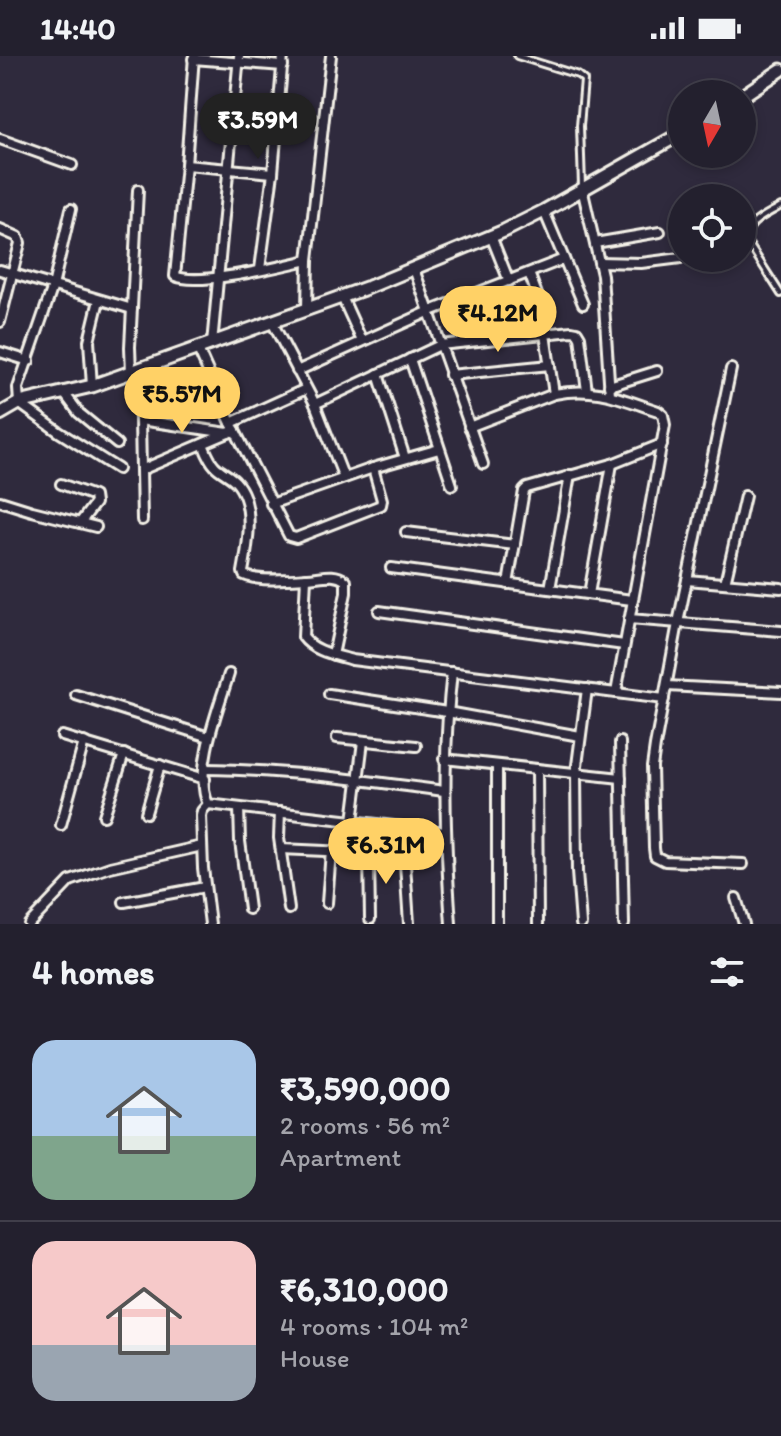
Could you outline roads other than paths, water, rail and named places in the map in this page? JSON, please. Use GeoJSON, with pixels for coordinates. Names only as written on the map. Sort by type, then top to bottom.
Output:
{"type":"FeatureCollection","features":[{"type":"Feature","properties":{"kind":"main road"},"geometry":{"type":"LineString","coordinates":[[756,87],[781,70]]}},
{"type":"Feature","properties":{"kind":"main road"},"geometry":{"type":"LineString","coordinates":[[2,409],[134,372],[414,269],[544,211],[668,141]]}},
{"type":"Feature","properties":{"kind":"street"},"geometry":{"type":"LineString","coordinates":[[307,309],[308,260],[331,56]]}},
{"type":"Feature","properties":{"kind":"street"},"geometry":{"type":"LineString","coordinates":[[260,269],[283,61],[194,57],[175,276],[182,279],[219,277],[308,260]]}},
{"type":"Feature","properties":{"kind":"street"},"geometry":{"type":"LineString","coordinates":[[212,344],[238,59]]}},
{"type":"Feature","properties":{"kind":"street"},"geometry":{"type":"LineString","coordinates":[[0,139],[72,165]]}},
{"type":"Feature","properties":{"kind":"street"},"geometry":{"type":"LineString","coordinates":[[186,165],[273,173]]}},
{"type":"Feature","properties":{"kind":"street"},"geometry":{"type":"LineString","coordinates":[[582,188],[605,295],[610,391]]}},
{"type":"Feature","properties":{"kind":"street"},"geometry":{"type":"LineString","coordinates":[[138,190],[132,309],[134,372],[140,420],[142,520]]}},
{"type":"Feature","properties":{"kind":"street"},"geometry":{"type":"LineString","coordinates":[[71,209],[53,286],[18,388],[19,403],[118,469]]}},
{"type":"Feature","properties":{"kind":"street"},"geometry":{"type":"LineString","coordinates":[[544,211],[583,304]]}},
{"type":"Feature","properties":{"kind":"street"},"geometry":{"type":"LineString","coordinates":[[0,229],[19,240],[1,316]]}},
{"type":"Feature","properties":{"kind":"street"},"geometry":{"type":"LineString","coordinates":[[595,243],[660,232]]}},
{"type":"Feature","properties":{"kind":"street"},"geometry":{"type":"LineString","coordinates":[[491,236],[509,281]]}},
{"type":"Feature","properties":{"kind":"street"},"geometry":{"type":"LineString","coordinates":[[297,371],[428,312],[564,259]]}},
{"type":"Feature","properties":{"kind":"street"},"geometry":{"type":"LineString","coordinates":[[599,262],[641,263],[668,260]]}},
{"type":"Feature","properties":{"kind":"street"},"geometry":{"type":"LineString","coordinates":[[414,269],[483,464]]}},
{"type":"Feature","properties":{"kind":"street"},"geometry":{"type":"LineString","coordinates":[[0,270],[132,309]]}},
{"type":"Feature","properties":{"kind":"street"},"geometry":{"type":"LineString","coordinates":[[529,273],[545,316]]}},
{"type":"Feature","properties":{"kind":"street"},"geometry":{"type":"LineString","coordinates":[[342,297],[362,341]]}},
{"type":"Feature","properties":{"kind":"street"},"geometry":{"type":"LineString","coordinates":[[92,386],[89,341],[99,300]]}},
{"type":"Feature","properties":{"kind":"street"},"geometry":{"type":"LineString","coordinates":[[272,322],[315,404],[344,478]]}},
{"type":"Feature","properties":{"kind":"street"},"geometry":{"type":"LineString","coordinates":[[315,404],[440,345],[572,331],[579,334],[587,391]]}},
{"type":"Feature","properties":{"kind":"street"},"geometry":{"type":"LineString","coordinates":[[545,334],[554,394]]}},
{"type":"Feature","properties":{"kind":"street"},"geometry":{"type":"LineString","coordinates":[[198,349],[232,429],[286,534],[296,538],[381,505],[373,468]]}},
{"type":"Feature","properties":{"kind":"street"},"geometry":{"type":"LineString","coordinates":[[0,352],[29,361]]}},
{"type":"Feature","properties":{"kind":"street"},"geometry":{"type":"LineString","coordinates":[[410,359],[452,485]]}},
{"type":"Feature","properties":{"kind":"street"},"geometry":{"type":"LineString","coordinates":[[450,375],[550,365]]}},
{"type":"Feature","properties":{"kind":"street"},"geometry":{"type":"LineString","coordinates":[[731,369],[678,623],[652,767],[655,856],[665,861],[743,864]]}},
{"type":"Feature","properties":{"kind":"street"},"geometry":{"type":"LineString","coordinates":[[469,427],[554,394],[610,391],[657,371]]}},
{"type":"Feature","properties":{"kind":"street"},"geometry":{"type":"LineString","coordinates":[[378,374],[405,458]]}},
{"type":"Feature","properties":{"kind":"street"},"geometry":{"type":"LineString","coordinates":[[141,470],[203,444],[306,389]]}},
{"type":"Feature","properties":{"kind":"street"},"geometry":{"type":"LineString","coordinates":[[610,391],[625,400],[658,411],[665,420],[616,693]]}},
{"type":"Feature","properties":{"kind":"street"},"geometry":{"type":"LineString","coordinates":[[64,393],[79,413],[117,444]]}},
{"type":"Feature","properties":{"kind":"street"},"geometry":{"type":"LineString","coordinates":[[140,420],[232,429]]}},
{"type":"Feature","properties":{"kind":"street"},"geometry":{"type":"LineString","coordinates":[[203,444],[216,467],[241,489],[247,511],[248,542],[244,575],[306,578],[332,575],[346,581],[333,655]]}},
{"type":"Feature","properties":{"kind":"street"},"geometry":{"type":"LineString","coordinates":[[508,584],[527,488],[612,464],[662,444]]}},
{"type":"Feature","properties":{"kind":"street"},"geometry":{"type":"LineString","coordinates":[[271,504],[373,468],[439,449]]}},
{"type":"Feature","properties":{"kind":"street"},"geometry":{"type":"LineString","coordinates":[[589,594],[612,464]]}},
{"type":"Feature","properties":{"kind":"street"},"geometry":{"type":"LineString","coordinates":[[550,589],[570,475]]}},
{"type":"Feature","properties":{"kind":"street"},"geometry":{"type":"LineString","coordinates":[[61,484],[94,496],[95,503],[80,523]]}},
{"type":"Feature","properties":{"kind":"street"},"geometry":{"type":"LineString","coordinates":[[725,583],[745,496]]}},
{"type":"Feature","properties":{"kind":"street"},"geometry":{"type":"LineString","coordinates":[[0,501],[96,527]]}},
{"type":"Feature","properties":{"kind":"street"},"geometry":{"type":"LineString","coordinates":[[406,532],[515,545]]}},
{"type":"Feature","properties":{"kind":"street"},"geometry":{"type":"LineString","coordinates":[[391,568],[632,600]]}},
{"type":"Feature","properties":{"kind":"street"},"geometry":{"type":"LineString","coordinates":[[306,578],[303,637],[315,647],[333,655],[352,660],[664,699]]}},
{"type":"Feature","properties":{"kind":"street"},"geometry":{"type":"LineString","coordinates":[[687,580],[781,588]]}},
{"type":"Feature","properties":{"kind":"street"},"geometry":{"type":"LineString","coordinates":[[379,611],[624,645]]}},
{"type":"Feature","properties":{"kind":"street"},"geometry":{"type":"LineString","coordinates":[[629,619],[781,631]]}},
{"type":"Feature","properties":{"kind":"street"},"geometry":{"type":"LineString","coordinates":[[451,924],[444,759],[452,672]]}},
{"type":"Feature","properties":{"kind":"street"},"geometry":{"type":"LineString","coordinates":[[210,924],[202,846],[202,811],[206,800],[209,737],[229,674]]}},
{"type":"Feature","properties":{"kind":"street"},"geometry":{"type":"LineString","coordinates":[[667,686],[781,692]]}},
{"type":"Feature","properties":{"kind":"street"},"geometry":{"type":"LineString","coordinates":[[581,924],[576,773],[587,689]]}},
{"type":"Feature","properties":{"kind":"street"},"geometry":{"type":"LineString","coordinates":[[329,694],[580,736]]}},
{"type":"Feature","properties":{"kind":"street"},"geometry":{"type":"LineString","coordinates":[[76,695],[209,737]]}},
{"type":"Feature","properties":{"kind":"street"},"geometry":{"type":"LineString","coordinates":[[62,736],[160,765],[205,774],[253,769],[444,791]]}},
{"type":"Feature","properties":{"kind":"street"},"geometry":{"type":"LineString","coordinates":[[337,738],[416,746]]}},
{"type":"Feature","properties":{"kind":"street"},"geometry":{"type":"LineString","coordinates":[[353,821],[363,741]]}},
{"type":"Feature","properties":{"kind":"street"},"geometry":{"type":"LineString","coordinates":[[61,825],[84,742]]}},
{"type":"Feature","properties":{"kind":"street"},"geometry":{"type":"LineString","coordinates":[[620,742],[624,924]]}},
{"type":"Feature","properties":{"kind":"street"},"geometry":{"type":"LineString","coordinates":[[104,816],[124,754]]}},
{"type":"Feature","properties":{"kind":"street"},"geometry":{"type":"LineString","coordinates":[[444,759],[621,778]]}},
{"type":"Feature","properties":{"kind":"street"},"geometry":{"type":"LineString","coordinates":[[146,813],[160,765]]}},
{"type":"Feature","properties":{"kind":"street"},"geometry":{"type":"LineString","coordinates":[[497,765],[497,924]]}},
{"type":"Feature","properties":{"kind":"street"},"geometry":{"type":"LineString","coordinates":[[537,769],[538,924]]}},
{"type":"Feature","properties":{"kind":"street"},"geometry":{"type":"LineString","coordinates":[[206,800],[239,808],[445,832]]}},
{"type":"Feature","properties":{"kind":"street"},"geometry":{"type":"LineString","coordinates":[[239,808],[249,909]]}},
{"type":"Feature","properties":{"kind":"street"},"geometry":{"type":"LineString","coordinates":[[280,812],[279,828],[289,909]]}},
{"type":"Feature","properties":{"kind":"street"},"geometry":{"type":"LineString","coordinates":[[29,924],[70,881],[110,867],[202,846]]}},
{"type":"Feature","properties":{"kind":"street"},"geometry":{"type":"LineString","coordinates":[[281,849],[400,857],[404,861],[409,924]]}},
{"type":"Feature","properties":{"kind":"street"},"geometry":{"type":"LineString","coordinates":[[327,903],[331,851]]}},
{"type":"Feature","properties":{"kind":"street"},"geometry":{"type":"LineString","coordinates":[[369,853],[370,919]]}},
{"type":"Feature","properties":{"kind":"street"},"geometry":{"type":"LineString","coordinates":[[124,902],[205,887]]}},
{"type":"Feature","properties":{"kind":"street"},"geometry":{"type":"LineString","coordinates":[[736,898],[744,924]]}},
{"type":"Feature","properties":{"kind":"lane"},"geometry":{"type":"LineString","coordinates":[[517,56],[578,75],[584,80],[580,126],[582,188]]}},
{"type":"Feature","properties":{"kind":"lane"},"geometry":{"type":"LineString","coordinates":[[781,206],[750,226],[746,236],[781,294]]}}]}
